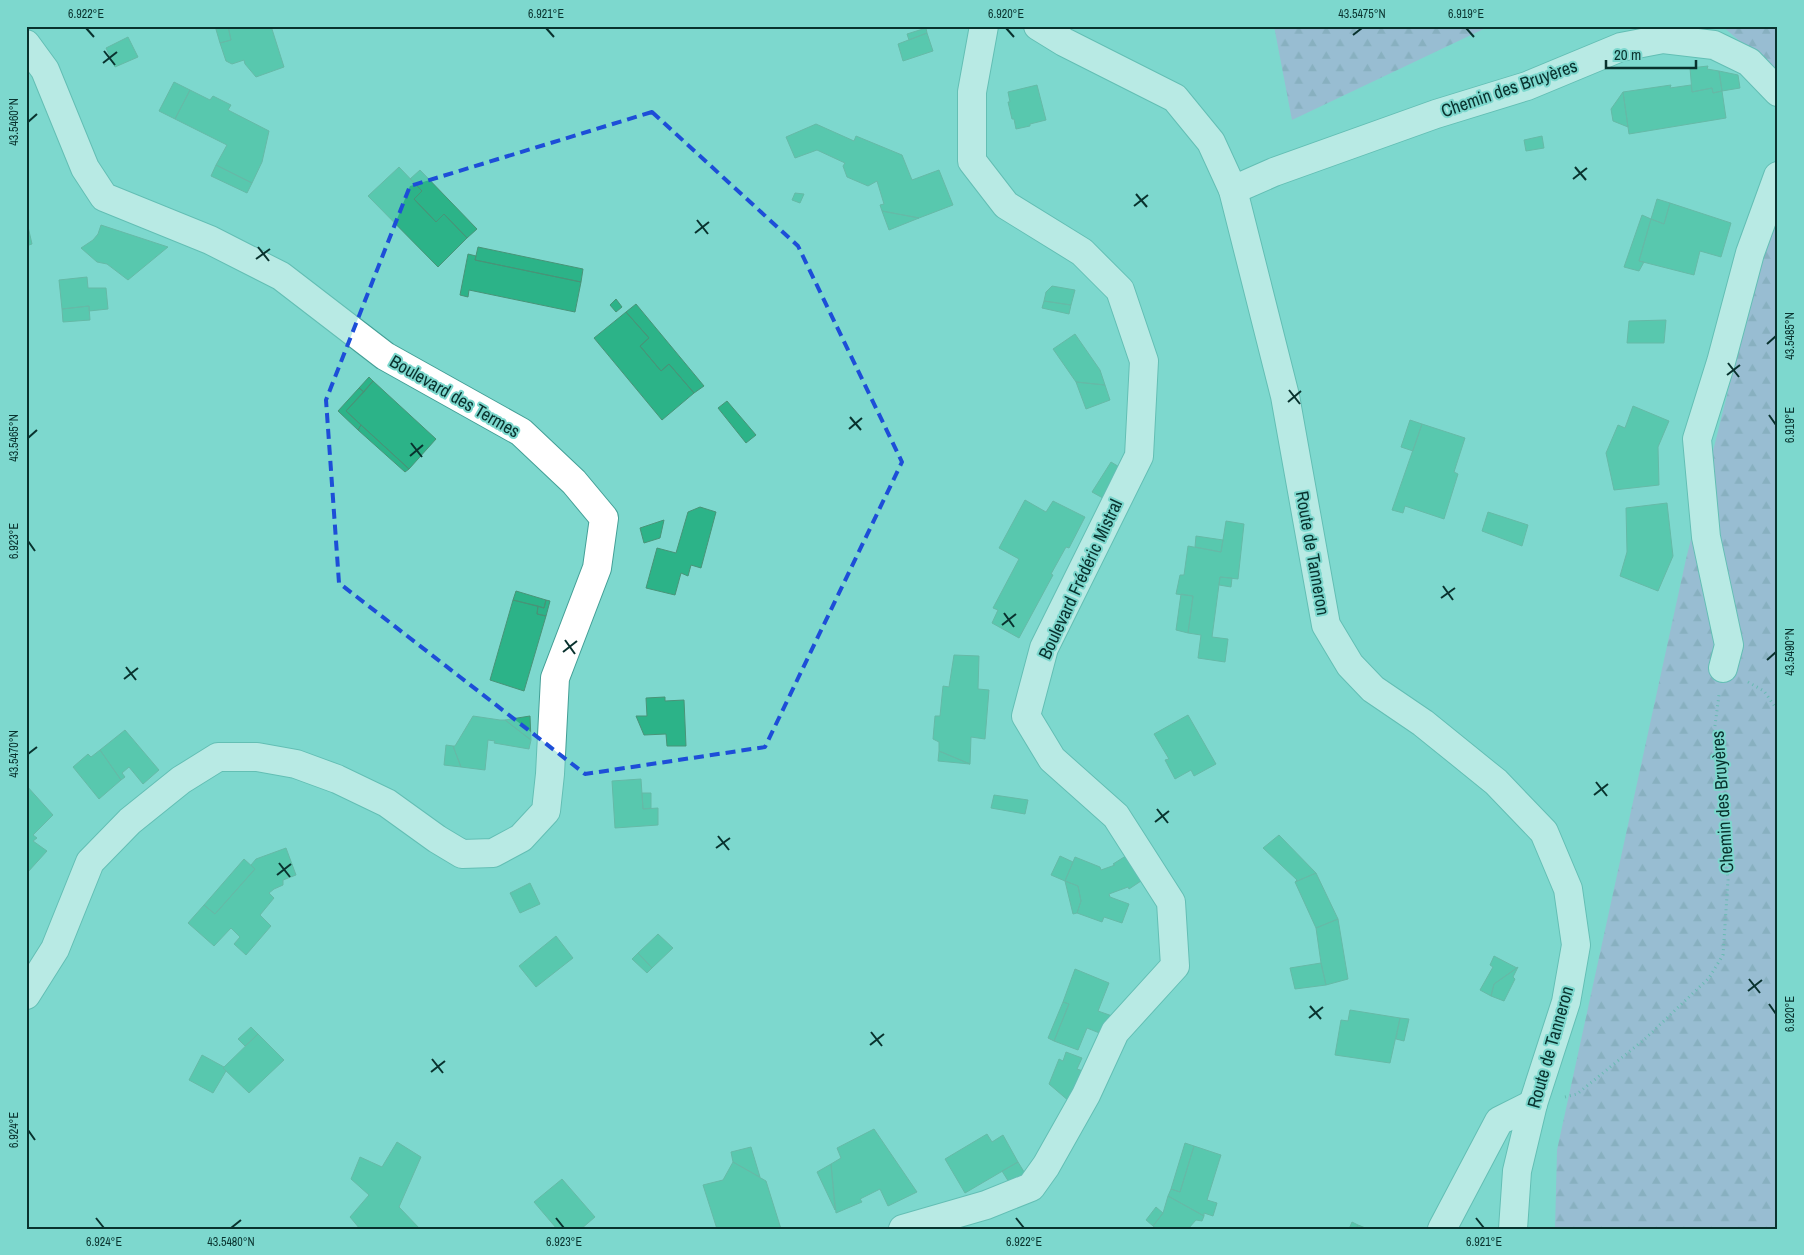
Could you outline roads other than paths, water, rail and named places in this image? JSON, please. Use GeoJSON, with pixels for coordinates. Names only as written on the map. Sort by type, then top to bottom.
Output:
{"type":"FeatureCollection","features":[{"type":"Feature","properties":{"kind":"street","name":"Boulevard Frédéric Mistral"},"geometry":{"type":"LineString","coordinates":[[904,1229],[986,1205],[1031,1187],[1046,1166],[1086,1095],[1116,1032],[1175,966],[1171,902],[1116,816],[1052,759],[1026,716],[1044,648],[1139,456],[1144,361],[1120,290],[1082,252],[1006,205],[972,161],[972,92],[984,26]]}},
{"type":"Feature","properties":{"kind":"street","name":"Route de Tanneron"},"geometry":{"type":"LineString","coordinates":[[1038,26],[1064,42],[1175,98],[1211,142],[1234,190],[1284,396],[1326,625],[1350,666],[1373,689],[1423,722],[1496,782],[1544,832],[1568,889],[1576,945],[1566,1002],[1533,1104],[1517,1170],[1513,1229]]}},
{"type":"Feature","properties":{"kind":"street","name":"Chemin des Bruyères"},"geometry":{"type":"LineString","coordinates":[[1234,190],[1274,172],[1436,114],[1527,86],[1621,48],[1663,39],[1714,45],[1749,62],[1778,92]]}},
{"type":"Feature","properties":{"kind":"street","name":"Boulevard des Termes"},"geometry":{"type":"LineString","coordinates":[[26,44],[45,70],[84,168],[104,197],[210,240],[281,276],[386,356],[521,432],[574,482],[604,518],[597,568],[555,678],[546,811],[521,838],[492,853],[462,854],[437,839],[387,803],[337,779],[296,764],[257,757],[218,757],[181,780],[130,821],[90,862],[55,949],[26,995]]}},
{"type":"Feature","properties":{"kind":"street"},"geometry":{"type":"LineString","coordinates":[[1723,668],[1729,645],[1706,537],[1697,439],[1721,362],[1750,253],[1778,176]]}},
{"type":"Feature","properties":{"kind":"street"},"geometry":{"type":"LineString","coordinates":[[1442,1229],[1499,1121],[1533,1104]]}}]}
